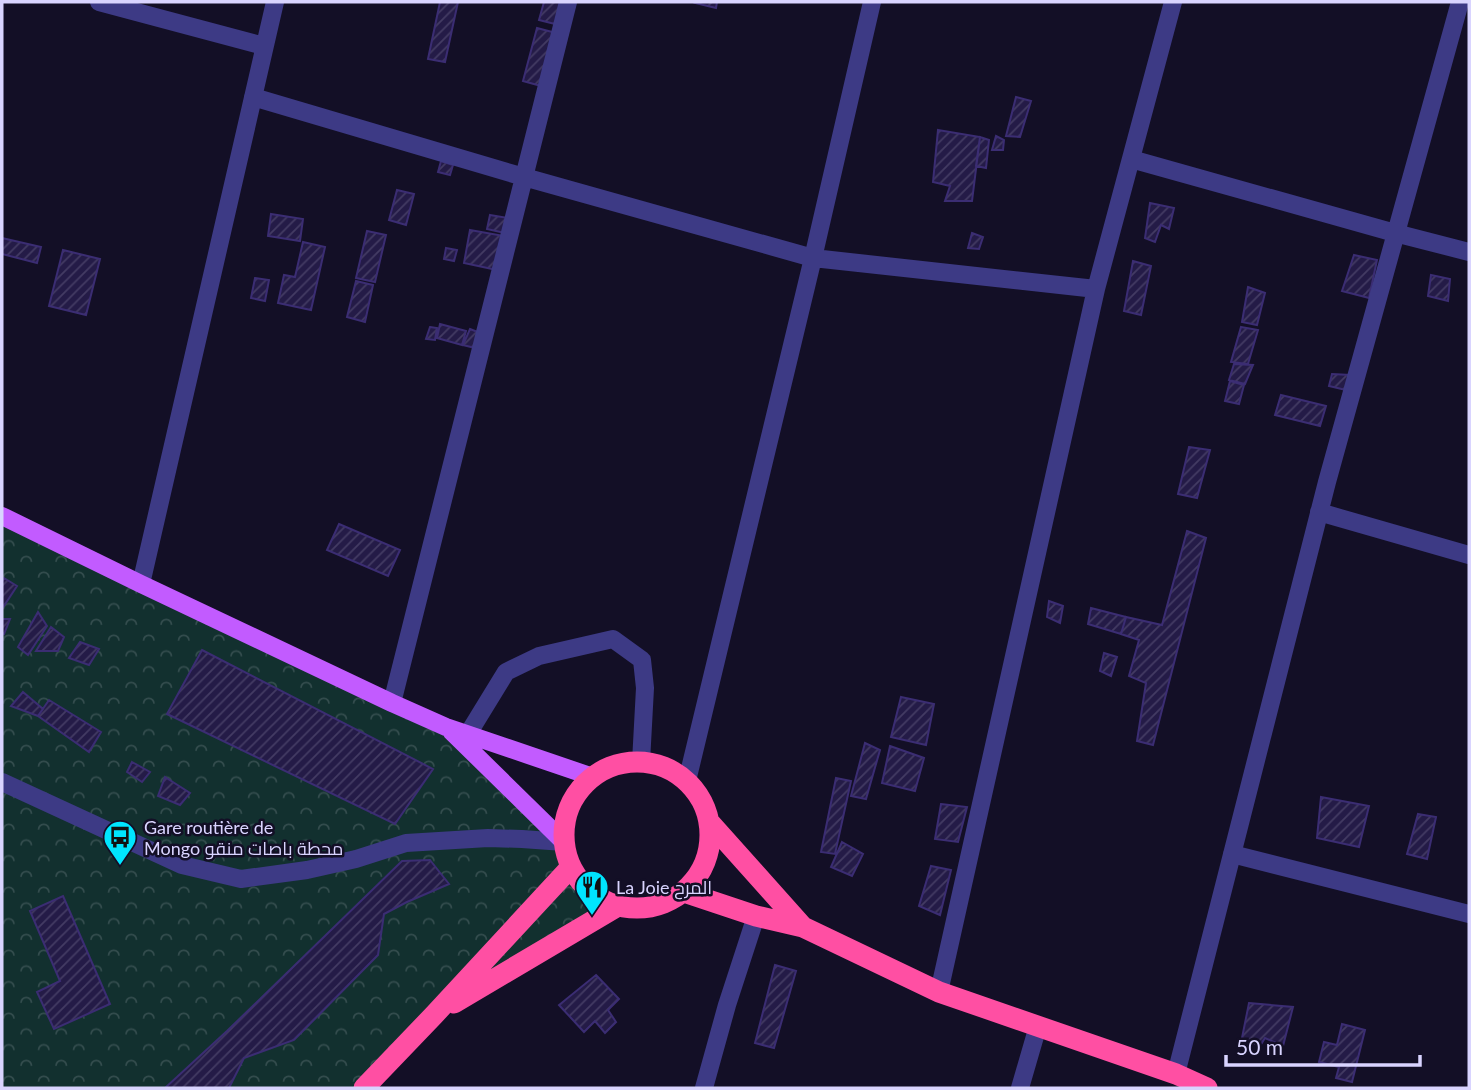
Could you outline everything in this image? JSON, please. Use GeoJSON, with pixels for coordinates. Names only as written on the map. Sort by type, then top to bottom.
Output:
{"type":"FeatureCollection","features":[{"type":"Feature","properties":{"kind":"highway"},"geometry":{"type":"LineString","coordinates":[[641,762],[666,767],[687,780],[703,801],[710,824],[710,849],[701,873],[684,892],[664,904],[641,909],[618,906],[599,898],[583,885],[571,867],[564,842],[565,824],[576,795],[593,777],[615,765],[641,762]]}},
{"type":"Feature","properties":{"kind":"highway"},"geometry":{"type":"LineString","coordinates":[[710,824],[803,928]]}},
{"type":"Feature","properties":{"kind":"highway"},"geometry":{"type":"LineString","coordinates":[[364,1088],[571,867]]}},
{"type":"Feature","properties":{"kind":"highway"},"geometry":{"type":"LineString","coordinates":[[684,892],[756,916],[803,928],[939,992],[1176,1074],[1207,1088]]}},
{"type":"Feature","properties":{"kind":"highway"},"geometry":{"type":"LineString","coordinates":[[434,1015],[618,906]]}},
{"type":"Feature","properties":{"kind":"main road"},"geometry":{"type":"LineString","coordinates":[[2,516],[392,703],[446,726],[593,777]]}},
{"type":"Feature","properties":{"kind":"main road"},"geometry":{"type":"LineString","coordinates":[[446,726],[564,842]]}},
{"type":"Feature","properties":{"kind":"street"},"geometry":{"type":"LineString","coordinates":[[99,2],[264,46]]}},
{"type":"Feature","properties":{"kind":"street"},"geometry":{"type":"LineString","coordinates":[[141,584],[275,2]]}},
{"type":"Feature","properties":{"kind":"street"},"geometry":{"type":"LineString","coordinates":[[392,703],[568,2]]}},
{"type":"Feature","properties":{"kind":"street"},"geometry":{"type":"LineString","coordinates":[[687,780],[872,2]]}},
{"type":"Feature","properties":{"kind":"street"},"geometry":{"type":"LineString","coordinates":[[939,992],[1096,289],[1173,2]]}},
{"type":"Feature","properties":{"kind":"street"},"geometry":{"type":"LineString","coordinates":[[1176,1074],[1319,512],[1460,2]]}},
{"type":"Feature","properties":{"kind":"street"},"geometry":{"type":"LineString","coordinates":[[253,97],[813,258],[1096,289]]}},
{"type":"Feature","properties":{"kind":"street"},"geometry":{"type":"LineString","coordinates":[[1130,159],[1469,252]]}},
{"type":"Feature","properties":{"kind":"street"},"geometry":{"type":"LineString","coordinates":[[1319,512],[1469,555]]}},
{"type":"Feature","properties":{"kind":"street"},"geometry":{"type":"LineString","coordinates":[[468,734],[506,672],[539,656],[612,639],[642,660],[645,688],[641,762]]}},
{"type":"Feature","properties":{"kind":"street"},"geometry":{"type":"LineString","coordinates":[[2,782],[182,865],[241,878],[307,870],[356,859],[406,843],[488,838],[564,842]]}},
{"type":"Feature","properties":{"kind":"street"},"geometry":{"type":"LineString","coordinates":[[1232,854],[1469,914]]}},
{"type":"Feature","properties":{"kind":"street"},"geometry":{"type":"LineString","coordinates":[[704,1088],[756,916]]}},
{"type":"Feature","properties":{"kind":"street"},"geometry":{"type":"LineString","coordinates":[[1020,1088],[1038,1026]]}},
{"type":"Feature","properties":{"kind":"green space"},"geometry":{"type":"Polygon","coordinates":[[[2,516],[446,727],[564,842],[576,874],[588,889],[618,906],[434,1015],[364,1088],[2,1088],[2,516]]]}},
{"type":"Feature","properties":{"kind":"building"},"geometry":{"type":"Polygon","coordinates":[[[440,2],[458,2],[445,62],[428,59],[440,2]]]}},
{"type":"Feature","properties":{"kind":"building"},"geometry":{"type":"Polygon","coordinates":[[[544,2],[561,2],[555,24],[539,20],[544,2]]]}},
{"type":"Feature","properties":{"kind":"building"},"geometry":{"type":"Polygon","coordinates":[[[696,2],[717,2],[716,8],[696,2]]]}},
{"type":"Feature","properties":{"kind":"building"},"geometry":{"type":"Polygon","coordinates":[[[537,28],[556,33],[541,86],[523,81],[537,28]]]}},
{"type":"Feature","properties":{"kind":"building"},"geometry":{"type":"Polygon","coordinates":[[[1016,97],[1031,101],[1020,137],[1006,136],[1016,97]]]}},
{"type":"Feature","properties":{"kind":"building"},"geometry":{"type":"Polygon","coordinates":[[[938,130],[980,137],[972,201],[945,201],[950,186],[933,182],[938,130]]]}},
{"type":"Feature","properties":{"kind":"building"},"geometry":{"type":"Polygon","coordinates":[[[996,136],[1004,140],[1003,150],[992,150],[996,136]]]}},
{"type":"Feature","properties":{"kind":"building"},"geometry":{"type":"Polygon","coordinates":[[[980,137],[989,140],[986,168],[976,166],[980,137]]]}},
{"type":"Feature","properties":{"kind":"building"},"geometry":{"type":"Polygon","coordinates":[[[441,161],[453,165],[450,175],[438,172],[441,161]]]}},
{"type":"Feature","properties":{"kind":"building"},"geometry":{"type":"Polygon","coordinates":[[[397,190],[414,194],[406,225],[389,220],[397,190]]]}},
{"type":"Feature","properties":{"kind":"building"},"geometry":{"type":"Polygon","coordinates":[[[1150,203],[1174,208],[1169,229],[1161,225],[1155,242],[1145,238],[1150,203]]]}},
{"type":"Feature","properties":{"kind":"building"},"geometry":{"type":"Polygon","coordinates":[[[271,214],[303,219],[300,241],[268,236],[271,214]]]}},
{"type":"Feature","properties":{"kind":"building"},"geometry":{"type":"Polygon","coordinates":[[[490,215],[508,218],[505,233],[487,229],[490,215]]]}},
{"type":"Feature","properties":{"kind":"building"},"geometry":{"type":"Polygon","coordinates":[[[470,230],[504,236],[497,270],[464,263],[470,230]]]}},
{"type":"Feature","properties":{"kind":"building"},"geometry":{"type":"Polygon","coordinates":[[[367,231],[386,235],[375,282],[356,278],[367,231]]]}},
{"type":"Feature","properties":{"kind":"building"},"geometry":{"type":"Polygon","coordinates":[[[972,233],[983,237],[979,249],[968,248],[972,233]]]}},
{"type":"Feature","properties":{"kind":"building"},"geometry":{"type":"Polygon","coordinates":[[[2,238],[41,247],[37,263],[2,254],[2,238]]]}},
{"type":"Feature","properties":{"kind":"building"},"geometry":{"type":"Polygon","coordinates":[[[303,242],[325,247],[311,310],[278,303],[284,275],[295,277],[303,242]]]}},
{"type":"Feature","properties":{"kind":"building"},"geometry":{"type":"Polygon","coordinates":[[[446,248],[457,250],[454,261],[444,259],[446,248]]]}},
{"type":"Feature","properties":{"kind":"building"},"geometry":{"type":"Polygon","coordinates":[[[63,250],[100,259],[86,315],[49,306],[63,250]]]}},
{"type":"Feature","properties":{"kind":"building"},"geometry":{"type":"Polygon","coordinates":[[[1354,255],[1377,260],[1369,298],[1342,291],[1354,255]]]}},
{"type":"Feature","properties":{"kind":"building"},"geometry":{"type":"Polygon","coordinates":[[[1133,261],[1151,266],[1141,315],[1124,311],[1133,261]]]}},
{"type":"Feature","properties":{"kind":"building"},"geometry":{"type":"Polygon","coordinates":[[[1431,275],[1450,279],[1448,301],[1428,296],[1431,275]]]}},
{"type":"Feature","properties":{"kind":"building"},"geometry":{"type":"Polygon","coordinates":[[[255,278],[269,280],[265,301],[251,298],[255,278]]]}},
{"type":"Feature","properties":{"kind":"building"},"geometry":{"type":"Polygon","coordinates":[[[356,281],[373,285],[365,322],[347,317],[356,281]]]}},
{"type":"Feature","properties":{"kind":"building"},"geometry":{"type":"Polygon","coordinates":[[[1248,287],[1265,293],[1257,325],[1242,322],[1248,287]]]}},
{"type":"Feature","properties":{"kind":"building"},"geometry":{"type":"Polygon","coordinates":[[[440,324],[466,331],[462,345],[437,338],[440,324]]]}},
{"type":"Feature","properties":{"kind":"building"},"geometry":{"type":"Polygon","coordinates":[[[430,327],[437,328],[435,340],[426,339],[430,327]]]}},
{"type":"Feature","properties":{"kind":"building"},"geometry":{"type":"Polygon","coordinates":[[[1241,327],[1258,330],[1248,364],[1231,362],[1241,327]]]}},
{"type":"Feature","properties":{"kind":"building"},"geometry":{"type":"Polygon","coordinates":[[[470,329],[483,334],[479,349],[463,345],[470,329]]]}},
{"type":"Feature","properties":{"kind":"building"},"geometry":{"type":"Polygon","coordinates":[[[1234,364],[1253,365],[1245,384],[1229,380],[1234,364]]]}},
{"type":"Feature","properties":{"kind":"building"},"geometry":{"type":"Polygon","coordinates":[[[1332,374],[1350,375],[1346,390],[1329,386],[1332,374]]]}},
{"type":"Feature","properties":{"kind":"building"},"geometry":{"type":"Polygon","coordinates":[[[1230,381],[1244,385],[1239,404],[1225,401],[1230,381]]]}},
{"type":"Feature","properties":{"kind":"building"},"geometry":{"type":"Polygon","coordinates":[[[1281,395],[1326,406],[1320,426],[1275,415],[1281,395]]]}},
{"type":"Feature","properties":{"kind":"building"},"geometry":{"type":"Polygon","coordinates":[[[1189,447],[1210,450],[1197,498],[1178,494],[1189,447]]]}},
{"type":"Feature","properties":{"kind":"building"},"geometry":{"type":"Polygon","coordinates":[[[339,524],[400,550],[388,576],[327,550],[339,524]]]}},
{"type":"Feature","properties":{"kind":"building"},"geometry":{"type":"Polygon","coordinates":[[[1187,531],[1206,538],[1153,745],[1137,741],[1146,683],[1129,676],[1139,640],[1121,634],[1126,617],[1162,625],[1187,531]]]}},
{"type":"Feature","properties":{"kind":"building"},"geometry":{"type":"Polygon","coordinates":[[[4,578],[17,586],[2,609],[2,581],[4,578]]]}},
{"type":"Feature","properties":{"kind":"building"},"geometry":{"type":"Polygon","coordinates":[[[1049,601],[1063,606],[1060,623],[1047,617],[1049,601]]]}},
{"type":"Feature","properties":{"kind":"building"},"geometry":{"type":"Polygon","coordinates":[[[1091,608],[1126,617],[1121,634],[1088,624],[1091,608]]]}},
{"type":"Feature","properties":{"kind":"building"},"geometry":{"type":"Polygon","coordinates":[[[38,612],[47,626],[28,655],[18,647],[38,612]]]}},
{"type":"Feature","properties":{"kind":"building"},"geometry":{"type":"Polygon","coordinates":[[[2,619],[10,619],[4,634],[2,633],[2,619]]]}},
{"type":"Feature","properties":{"kind":"building"},"geometry":{"type":"Polygon","coordinates":[[[51,627],[64,637],[58,651],[36,651],[51,627]]]}},
{"type":"Feature","properties":{"kind":"building"},"geometry":{"type":"Polygon","coordinates":[[[80,642],[99,649],[89,665],[69,658],[80,642]]]}},
{"type":"Feature","properties":{"kind":"building"},"geometry":{"type":"Polygon","coordinates":[[[202,650],[433,769],[395,824],[167,714],[202,650]]]}},
{"type":"Feature","properties":{"kind":"building"},"geometry":{"type":"Polygon","coordinates":[[[1104,653],[1117,657],[1111,676],[1100,671],[1104,653]]]}},
{"type":"Feature","properties":{"kind":"building"},"geometry":{"type":"Polygon","coordinates":[[[23,692],[43,709],[38,716],[11,706],[23,692]]]}},
{"type":"Feature","properties":{"kind":"building"},"geometry":{"type":"Polygon","coordinates":[[[901,697],[934,704],[926,745],[891,737],[901,697]]]}},
{"type":"Feature","properties":{"kind":"building"},"geometry":{"type":"Polygon","coordinates":[[[49,700],[101,732],[89,752],[38,716],[49,700]]]}},
{"type":"Feature","properties":{"kind":"building"},"geometry":{"type":"Polygon","coordinates":[[[865,743],[880,750],[866,799],[851,796],[865,743]]]}},
{"type":"Feature","properties":{"kind":"building"},"geometry":{"type":"Polygon","coordinates":[[[890,746],[924,758],[915,791],[882,783],[890,746]]]}},
{"type":"Feature","properties":{"kind":"building"},"geometry":{"type":"Polygon","coordinates":[[[132,762],[150,772],[142,782],[127,772],[132,762]]]}},
{"type":"Feature","properties":{"kind":"building"},"geometry":{"type":"Polygon","coordinates":[[[165,777],[190,793],[180,805],[158,796],[165,777]]]}},
{"type":"Feature","properties":{"kind":"building"},"geometry":{"type":"Polygon","coordinates":[[[836,778],[851,781],[835,854],[821,852],[836,778]]]}},
{"type":"Feature","properties":{"kind":"building"},"geometry":{"type":"Polygon","coordinates":[[[1321,797],[1369,806],[1359,847],[1317,838],[1321,797]]]}},
{"type":"Feature","properties":{"kind":"building"},"geometry":{"type":"Polygon","coordinates":[[[941,804],[967,807],[958,842],[935,839],[941,804]]]}},
{"type":"Feature","properties":{"kind":"building"},"geometry":{"type":"Polygon","coordinates":[[[1418,814],[1436,817],[1427,859],[1407,854],[1418,814]]]}},
{"type":"Feature","properties":{"kind":"building"},"geometry":{"type":"Polygon","coordinates":[[[842,842],[863,854],[852,876],[831,867],[842,842]]]}},
{"type":"Feature","properties":{"kind":"building"},"geometry":{"type":"Polygon","coordinates":[[[430,860],[449,884],[384,914],[378,955],[294,1040],[244,1058],[229,1088],[165,1088],[402,861],[430,860]]]}},
{"type":"Feature","properties":{"kind":"building"},"geometry":{"type":"Polygon","coordinates":[[[931,866],[951,870],[940,915],[919,906],[931,866]]]}},
{"type":"Feature","properties":{"kind":"building"},"geometry":{"type":"Polygon","coordinates":[[[63,896],[110,1004],[54,1029],[37,992],[60,981],[30,911],[63,896]]]}},
{"type":"Feature","properties":{"kind":"building"},"geometry":{"type":"Polygon","coordinates":[[[775,965],[796,971],[774,1048],[755,1043],[775,965]]]}},
{"type":"Feature","properties":{"kind":"building"},"geometry":{"type":"Polygon","coordinates":[[[596,975],[619,999],[608,1010],[616,1022],[605,1033],[595,1021],[584,1032],[559,1005],[596,975]]]}},
{"type":"Feature","properties":{"kind":"building"},"geometry":{"type":"Polygon","coordinates":[[[1249,1003],[1293,1007],[1283,1046],[1265,1038],[1260,1046],[1242,1038],[1249,1003]]]}},
{"type":"Feature","properties":{"kind":"building"},"geometry":{"type":"Polygon","coordinates":[[[1342,1024],[1365,1030],[1352,1082],[1336,1078],[1339,1067],[1319,1062],[1324,1042],[1337,1045],[1342,1024]]]}},
{"type":"Feature","properties":{"kind":"place","name":"Gare routière de Mongo محطة باصات منقو"},"geometry":{"type":"Point","coordinates":[120,867]}},
{"type":"Feature","properties":{"kind":"place","name":"La Joie المرح"},"geometry":{"type":"Point","coordinates":[592,917]}}]}
